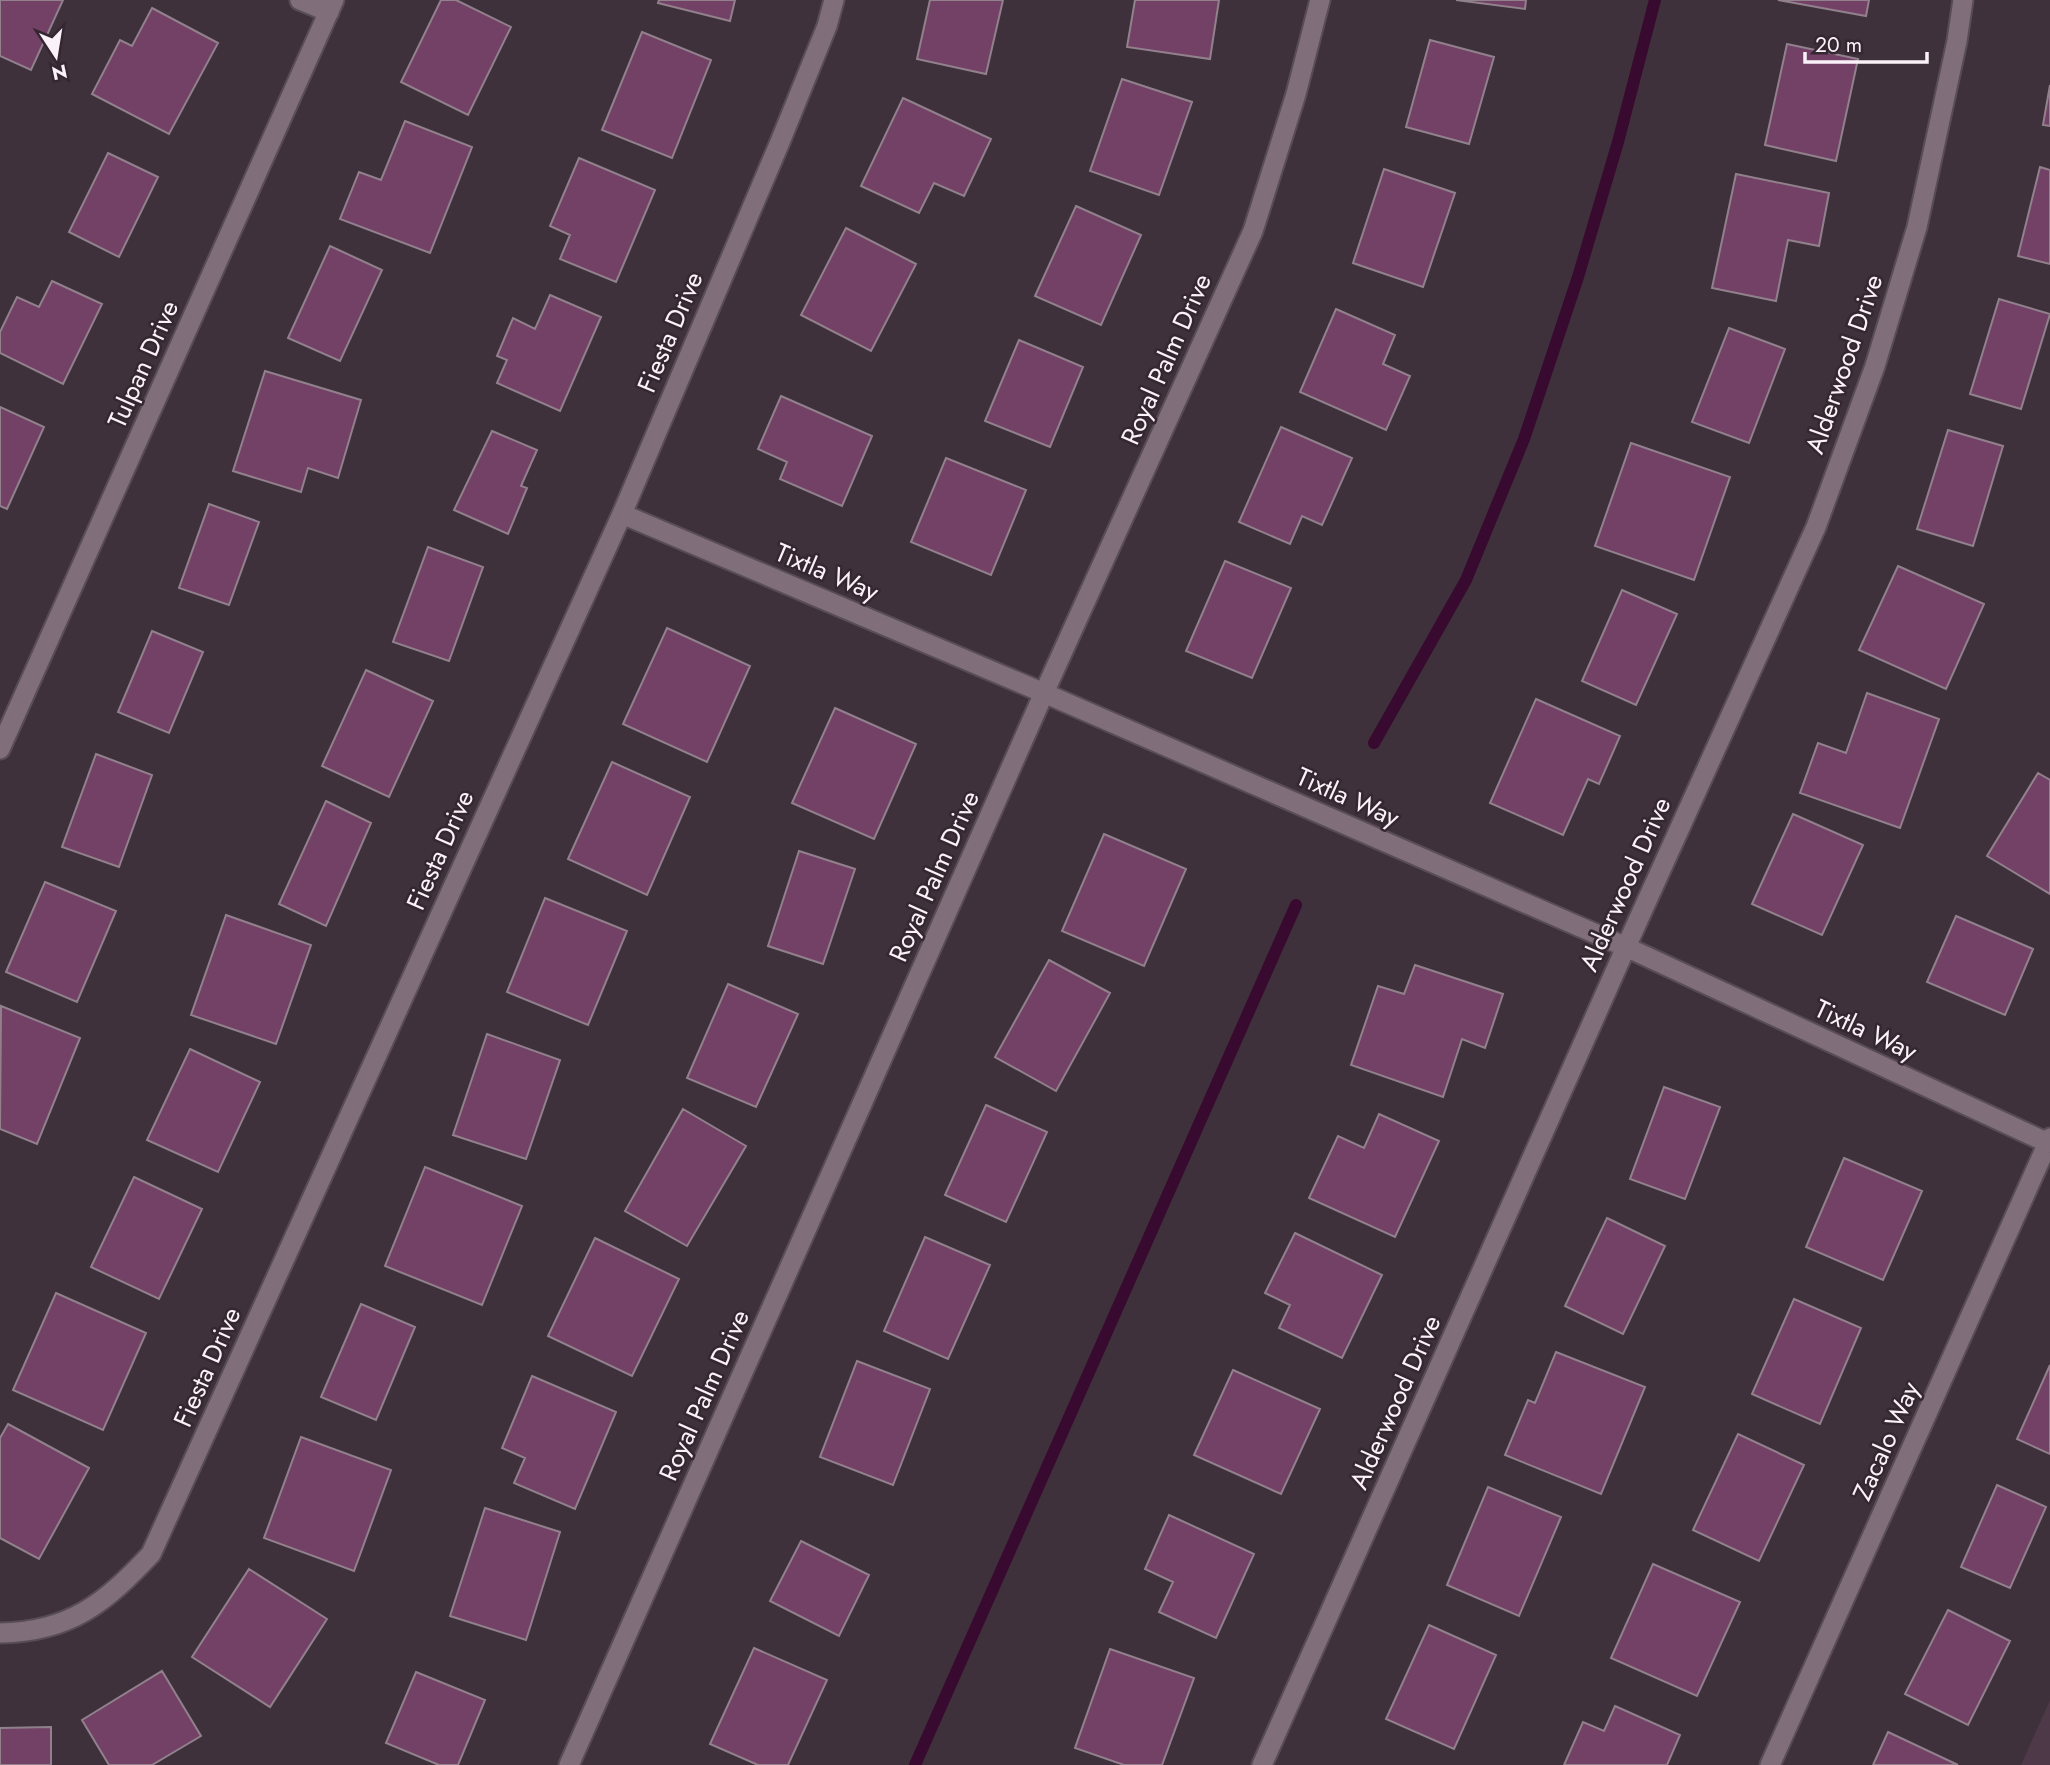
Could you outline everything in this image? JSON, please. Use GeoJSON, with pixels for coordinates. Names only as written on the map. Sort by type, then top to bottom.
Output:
{"type":"FeatureCollection","features":[{"type":"Feature","properties":{"kind":"street"},"geometry":{"type":"LineString","coordinates":[[300,0],[331,6]]}},
{"type":"Feature","properties":{"kind":"street","name":"Fiesta Drive"},"geometry":{"type":"LineString","coordinates":[[0,1633],[19,1633],[57,1624],[89,1610],[120,1587],[150,1554],[622,514],[780,142],[827,26],[834,0]]}},
{"type":"Feature","properties":{"kind":"street","name":"Royal Palm Drive"},"geometry":{"type":"LineString","coordinates":[[569,1765],[1044,693],[1253,231],[1296,94],[1320,0]]}},
{"type":"Feature","properties":{"kind":"street","name":"Alderwood Drive"},"geometry":{"type":"LineString","coordinates":[[1262,1765],[1815,527],[1875,366],[1917,227],[1957,41],[1963,0]]}},
{"type":"Feature","properties":{"kind":"street","name":"Tulpan Drive"},"geometry":{"type":"LineString","coordinates":[[0,749],[331,6]]}},
{"type":"Feature","properties":{"kind":"street","name":"Tixtla Way"},"geometry":{"type":"LineString","coordinates":[[622,514],[1044,693],[1626,947],[2049,1140]]}},
{"type":"Feature","properties":{"kind":"street","name":"Zacalo Way"},"geometry":{"type":"LineString","coordinates":[[1770,1765],[2049,1140]]}},
{"type":"Feature","properties":{"kind":"shaded area"},"geometry":{"type":"Polygon","coordinates":[[[2050,1700],[2050,1765],[2021,1765],[2050,1700]]]}},
{"type":"Feature","properties":{"kind":"building"},"geometry":{"type":"Polygon","coordinates":[[[0,0],[63,0],[31,70],[0,56],[0,0]]]}},
{"type":"Feature","properties":{"kind":"building"},"geometry":{"type":"Polygon","coordinates":[[[441,0],[456,0],[511,27],[468,115],[401,82],[441,0]]]}},
{"type":"Feature","properties":{"kind":"building"},"geometry":{"type":"Polygon","coordinates":[[[659,0],[735,0],[730,21],[658,3],[659,0]]]}},
{"type":"Feature","properties":{"kind":"building"},"geometry":{"type":"Polygon","coordinates":[[[930,0],[1003,0],[986,74],[917,59],[930,0]]]}},
{"type":"Feature","properties":{"kind":"building"},"geometry":{"type":"Polygon","coordinates":[[[1135,0],[1219,0],[1210,59],[1127,47],[1135,0]]]}},
{"type":"Feature","properties":{"kind":"building"},"geometry":{"type":"Polygon","coordinates":[[[1456,0],[1526,0],[1525,9],[1456,0]]]}},
{"type":"Feature","properties":{"kind":"building"},"geometry":{"type":"Polygon","coordinates":[[[1778,0],[1869,0],[1866,16],[1778,0]]]}},
{"type":"Feature","properties":{"kind":"building"},"geometry":{"type":"Polygon","coordinates":[[[152,8],[218,43],[169,134],[92,94],[120,40],[132,46],[152,8]]]}},
{"type":"Feature","properties":{"kind":"building"},"geometry":{"type":"Polygon","coordinates":[[[642,32],[711,60],[672,158],[602,130],[642,32]]]}},
{"type":"Feature","properties":{"kind":"building"},"geometry":{"type":"Polygon","coordinates":[[[1430,40],[1494,57],[1469,144],[1406,127],[1430,40]]]}},
{"type":"Feature","properties":{"kind":"building"},"geometry":{"type":"Polygon","coordinates":[[[1787,44],[1858,59],[1836,161],[1765,145],[1787,44]]]}},
{"type":"Feature","properties":{"kind":"building"},"geometry":{"type":"Polygon","coordinates":[[[1122,79],[1192,102],[1159,195],[1090,171],[1122,79]]]}},
{"type":"Feature","properties":{"kind":"building"},"geometry":{"type":"Polygon","coordinates":[[[2050,85],[2050,126],[2043,125],[2050,85]]]}},
{"type":"Feature","properties":{"kind":"building"},"geometry":{"type":"Polygon","coordinates":[[[903,98],[991,139],[964,196],[934,183],[919,213],[861,186],[903,98]]]}},
{"type":"Feature","properties":{"kind":"building"},"geometry":{"type":"Polygon","coordinates":[[[405,121],[472,147],[430,253],[340,219],[359,172],[381,180],[405,121]]]}},
{"type":"Feature","properties":{"kind":"building"},"geometry":{"type":"Polygon","coordinates":[[[108,153],[158,177],[119,257],[69,232],[108,153]]]}},
{"type":"Feature","properties":{"kind":"building"},"geometry":{"type":"Polygon","coordinates":[[[579,158],[655,190],[616,282],[560,259],[570,235],[550,226],[579,158]]]}},
{"type":"Feature","properties":{"kind":"building"},"geometry":{"type":"Polygon","coordinates":[[[2040,167],[2050,170],[2050,264],[2018,256],[2040,167]]]}},
{"type":"Feature","properties":{"kind":"building"},"geometry":{"type":"Polygon","coordinates":[[[1384,169],[1455,193],[1423,287],[1353,263],[1384,169]]]}},
{"type":"Feature","properties":{"kind":"building"},"geometry":{"type":"Polygon","coordinates":[[[1736,174],[1829,193],[1819,246],[1788,240],[1776,301],[1712,288],[1736,174]]]}},
{"type":"Feature","properties":{"kind":"building"},"geometry":{"type":"Polygon","coordinates":[[[1076,206],[1141,235],[1101,325],[1035,296],[1076,206]]]}},
{"type":"Feature","properties":{"kind":"building"},"geometry":{"type":"Polygon","coordinates":[[[846,228],[916,264],[871,351],[801,315],[846,228]]]}},
{"type":"Feature","properties":{"kind":"building"},"geometry":{"type":"Polygon","coordinates":[[[330,246],[382,270],[340,361],[288,338],[330,246]]]}},
{"type":"Feature","properties":{"kind":"building"},"geometry":{"type":"Polygon","coordinates":[[[52,281],[102,304],[63,384],[0,353],[0,332],[17,297],[39,307],[52,281]]]}},
{"type":"Feature","properties":{"kind":"building"},"geometry":{"type":"Polygon","coordinates":[[[550,295],[601,317],[560,411],[497,383],[507,360],[497,356],[513,318],[535,329],[550,295]]]}},
{"type":"Feature","properties":{"kind":"building"},"geometry":{"type":"Polygon","coordinates":[[[1999,299],[2050,314],[2021,409],[1970,394],[1999,299]]]}},
{"type":"Feature","properties":{"kind":"building"},"geometry":{"type":"Polygon","coordinates":[[[1336,309],[1395,335],[1383,364],[1410,376],[1386,430],[1300,392],[1336,309]]]}},
{"type":"Feature","properties":{"kind":"building"},"geometry":{"type":"Polygon","coordinates":[[[1729,328],[1785,349],[1749,443],[1692,422],[1729,328]]]}},
{"type":"Feature","properties":{"kind":"building"},"geometry":{"type":"Polygon","coordinates":[[[1019,340],[1083,367],[1050,447],[985,421],[1019,340]]]}},
{"type":"Feature","properties":{"kind":"building"},"geometry":{"type":"Polygon","coordinates":[[[265,371],[361,400],[338,478],[308,468],[301,492],[233,471],[265,371]]]}},
{"type":"Feature","properties":{"kind":"building"},"geometry":{"type":"Polygon","coordinates":[[[781,396],[872,436],[842,506],[780,479],[787,462],[758,449],[781,396]]]}},
{"type":"Feature","properties":{"kind":"building"},"geometry":{"type":"Polygon","coordinates":[[[0,407],[44,427],[7,509],[0,506],[0,407]]]}},
{"type":"Feature","properties":{"kind":"building"},"geometry":{"type":"Polygon","coordinates":[[[1281,427],[1352,458],[1322,525],[1302,516],[1290,544],[1239,522],[1281,427]]]}},
{"type":"Feature","properties":{"kind":"building"},"geometry":{"type":"Polygon","coordinates":[[[1948,430],[2003,446],[1973,546],[1917,529],[1948,430]]]}},
{"type":"Feature","properties":{"kind":"building"},"geometry":{"type":"Polygon","coordinates":[[[492,431],[537,450],[521,486],[527,488],[508,534],[454,510],[492,431]]]}},
{"type":"Feature","properties":{"kind":"building"},"geometry":{"type":"Polygon","coordinates":[[[1631,443],[1730,477],[1694,580],[1595,546],[1631,443]]]}},
{"type":"Feature","properties":{"kind":"building"},"geometry":{"type":"Polygon","coordinates":[[[946,458],[1026,490],[991,575],[911,542],[946,458]]]}},
{"type":"Feature","properties":{"kind":"building"},"geometry":{"type":"Polygon","coordinates":[[[209,504],[259,522],[229,605],[179,588],[209,504]]]}},
{"type":"Feature","properties":{"kind":"building"},"geometry":{"type":"Polygon","coordinates":[[[428,547],[483,567],[449,661],[393,642],[428,547]]]}},
{"type":"Feature","properties":{"kind":"building"},"geometry":{"type":"Polygon","coordinates":[[[1225,561],[1291,588],[1252,678],[1186,651],[1225,561]]]}},
{"type":"Feature","properties":{"kind":"building"},"geometry":{"type":"Polygon","coordinates":[[[1898,566],[1984,604],[1946,689],[1859,650],[1898,566]]]}},
{"type":"Feature","properties":{"kind":"building"},"geometry":{"type":"Polygon","coordinates":[[[1622,590],[1677,614],[1636,705],[1582,681],[1622,590]]]}},
{"type":"Feature","properties":{"kind":"building"},"geometry":{"type":"Polygon","coordinates":[[[667,628],[750,666],[707,762],[623,724],[667,628]]]}},
{"type":"Feature","properties":{"kind":"building"},"geometry":{"type":"Polygon","coordinates":[[[152,631],[203,652],[169,733],[118,712],[152,631]]]}},
{"type":"Feature","properties":{"kind":"building"},"geometry":{"type":"Polygon","coordinates":[[[366,670],[433,701],[389,797],[322,766],[366,670]]]}},
{"type":"Feature","properties":{"kind":"building"},"geometry":{"type":"Polygon","coordinates":[[[1867,693],[1939,719],[1900,828],[1800,793],[1818,743],[1846,753],[1867,693]]]}},
{"type":"Feature","properties":{"kind":"building"},"geometry":{"type":"Polygon","coordinates":[[[1536,699],[1620,736],[1599,784],[1588,779],[1563,835],[1490,803],[1536,699]]]}},
{"type":"Feature","properties":{"kind":"building"},"geometry":{"type":"Polygon","coordinates":[[[835,708],[916,744],[874,839],[792,803],[835,708]]]}},
{"type":"Feature","properties":{"kind":"building"},"geometry":{"type":"Polygon","coordinates":[[[96,754],[152,775],[119,867],[62,847],[96,754]]]}},
{"type":"Feature","properties":{"kind":"building"},"geometry":{"type":"Polygon","coordinates":[[[612,762],[690,797],[647,895],[568,859],[612,762]]]}},
{"type":"Feature","properties":{"kind":"building"},"geometry":{"type":"Polygon","coordinates":[[[2038,773],[2050,780],[2050,894],[1987,856],[2038,773]]]}},
{"type":"Feature","properties":{"kind":"building"},"geometry":{"type":"Polygon","coordinates":[[[326,801],[371,823],[326,926],[279,904],[326,801]]]}},
{"type":"Feature","properties":{"kind":"building"},"geometry":{"type":"Polygon","coordinates":[[[1793,814],[1863,845],[1822,935],[1752,904],[1793,814]]]}},
{"type":"Feature","properties":{"kind":"building"},"geometry":{"type":"Polygon","coordinates":[[[1104,834],[1186,869],[1144,966],[1062,931],[1104,834]]]}},
{"type":"Feature","properties":{"kind":"building"},"geometry":{"type":"Polygon","coordinates":[[[799,851],[855,869],[823,964],[768,946],[799,851]]]}},
{"type":"Feature","properties":{"kind":"building"},"geometry":{"type":"Polygon","coordinates":[[[45,882],[116,911],[77,1002],[6,972],[45,882]]]}},
{"type":"Feature","properties":{"kind":"building"},"geometry":{"type":"Polygon","coordinates":[[[545,898],[627,931],[588,1025],[507,992],[545,898]]]}},
{"type":"Feature","properties":{"kind":"building"},"geometry":{"type":"Polygon","coordinates":[[[226,915],[311,945],[276,1044],[191,1015],[226,915]]]}},
{"type":"Feature","properties":{"kind":"building"},"geometry":{"type":"Polygon","coordinates":[[[1956,916],[2033,949],[2005,1015],[1927,982],[1956,916]]]}},
{"type":"Feature","properties":{"kind":"building"},"geometry":{"type":"Polygon","coordinates":[[[1049,960],[1110,993],[1056,1091],[995,1057],[1049,960]]]}},
{"type":"Feature","properties":{"kind":"building"},"geometry":{"type":"Polygon","coordinates":[[[1415,965],[1503,994],[1485,1048],[1462,1039],[1443,1097],[1351,1065],[1378,986],[1404,994],[1415,965]]]}},
{"type":"Feature","properties":{"kind":"building"},"geometry":{"type":"Polygon","coordinates":[[[728,984],[798,1014],[756,1107],[687,1078],[728,984]]]}},
{"type":"Feature","properties":{"kind":"building"},"geometry":{"type":"Polygon","coordinates":[[[1,1006],[80,1038],[37,1144],[0,1129],[1,1006]]]}},
{"type":"Feature","properties":{"kind":"building"},"geometry":{"type":"Polygon","coordinates":[[[487,1034],[560,1060],[526,1159],[453,1135],[487,1034]]]}},
{"type":"Feature","properties":{"kind":"building"},"geometry":{"type":"Polygon","coordinates":[[[190,1049],[260,1082],[218,1172],[147,1140],[190,1049]]]}},
{"type":"Feature","properties":{"kind":"building"},"geometry":{"type":"Polygon","coordinates":[[[1664,1087],[1720,1107],[1685,1199],[1630,1179],[1664,1087]]]}},
{"type":"Feature","properties":{"kind":"building"},"geometry":{"type":"Polygon","coordinates":[[[986,1105],[1047,1132],[1006,1222],[945,1195],[986,1105]]]}},
{"type":"Feature","properties":{"kind":"building"},"geometry":{"type":"Polygon","coordinates":[[[683,1109],[746,1146],[687,1246],[625,1211],[683,1109]]]}},
{"type":"Feature","properties":{"kind":"building"},"geometry":{"type":"Polygon","coordinates":[[[1379,1114],[1439,1141],[1395,1237],[1309,1198],[1338,1136],[1364,1148],[1379,1114]]]}},
{"type":"Feature","properties":{"kind":"building"},"geometry":{"type":"Polygon","coordinates":[[[1844,1158],[1922,1191],[1883,1280],[1806,1247],[1844,1158]]]}},
{"type":"Feature","properties":{"kind":"building"},"geometry":{"type":"Polygon","coordinates":[[[425,1167],[522,1206],[482,1305],[385,1266],[425,1167]]]}},
{"type":"Feature","properties":{"kind":"building"},"geometry":{"type":"Polygon","coordinates":[[[134,1177],[202,1209],[159,1299],[91,1267],[134,1177]]]}},
{"type":"Feature","properties":{"kind":"building"},"geometry":{"type":"Polygon","coordinates":[[[1607,1218],[1665,1246],[1623,1334],[1565,1306],[1607,1218]]]}},
{"type":"Feature","properties":{"kind":"building"},"geometry":{"type":"Polygon","coordinates":[[[1295,1233],[1382,1275],[1342,1358],[1279,1328],[1290,1305],[1265,1293],[1295,1233]]]}},
{"type":"Feature","properties":{"kind":"building"},"geometry":{"type":"Polygon","coordinates":[[[925,1237],[990,1265],[948,1359],[884,1331],[925,1237]]]}},
{"type":"Feature","properties":{"kind":"building"},"geometry":{"type":"Polygon","coordinates":[[[595,1238],[679,1279],[632,1376],[548,1336],[595,1238]]]}},
{"type":"Feature","properties":{"kind":"building"},"geometry":{"type":"Polygon","coordinates":[[[56,1293],[146,1333],[103,1430],[13,1390],[56,1293]]]}},
{"type":"Feature","properties":{"kind":"building"},"geometry":{"type":"Polygon","coordinates":[[[1794,1299],[1861,1328],[1820,1424],[1752,1394],[1794,1299]]]}},
{"type":"Feature","properties":{"kind":"building"},"geometry":{"type":"Polygon","coordinates":[[[361,1304],[415,1327],[376,1420],[321,1397],[361,1304]]]}},
{"type":"Feature","properties":{"kind":"building"},"geometry":{"type":"Polygon","coordinates":[[[1556,1352],[1645,1387],[1601,1494],[1505,1455],[1528,1400],[1535,1403],[1556,1352]]]}},
{"type":"Feature","properties":{"kind":"building"},"geometry":{"type":"Polygon","coordinates":[[[857,1361],[930,1389],[893,1485],[820,1457],[857,1361]]]}},
{"type":"Feature","properties":{"kind":"building"},"geometry":{"type":"Polygon","coordinates":[[[2050,1365],[2050,1454],[2017,1439],[2050,1365]]]}},
{"type":"Feature","properties":{"kind":"building"},"geometry":{"type":"Polygon","coordinates":[[[1233,1370],[1320,1409],[1281,1494],[1194,1455],[1233,1370]]]}},
{"type":"Feature","properties":{"kind":"building"},"geometry":{"type":"Polygon","coordinates":[[[532,1376],[616,1412],[575,1509],[514,1483],[525,1458],[502,1448],[532,1376]]]}},
{"type":"Feature","properties":{"kind":"building"},"geometry":{"type":"Polygon","coordinates":[[[8,1424],[89,1468],[39,1559],[0,1538],[0,1438],[8,1424]]]}},
{"type":"Feature","properties":{"kind":"building"},"geometry":{"type":"Polygon","coordinates":[[[1738,1434],[1804,1465],[1759,1561],[1693,1530],[1738,1434]]]}},
{"type":"Feature","properties":{"kind":"building"},"geometry":{"type":"Polygon","coordinates":[[[301,1437],[391,1470],[354,1571],[264,1538],[301,1437]]]}},
{"type":"Feature","properties":{"kind":"building"},"geometry":{"type":"Polygon","coordinates":[[[1997,1485],[2046,1507],[2010,1588],[1961,1567],[1997,1485]]]}},
{"type":"Feature","properties":{"kind":"building"},"geometry":{"type":"Polygon","coordinates":[[[1488,1487],[1561,1517],[1519,1616],[1447,1585],[1488,1487]]]}},
{"type":"Feature","properties":{"kind":"building"},"geometry":{"type":"Polygon","coordinates":[[[485,1508],[560,1532],[526,1640],[450,1616],[485,1508]]]}},
{"type":"Feature","properties":{"kind":"building"},"geometry":{"type":"Polygon","coordinates":[[[1169,1515],[1254,1554],[1216,1638],[1159,1612],[1173,1582],[1145,1569],[1169,1515]]]}},
{"type":"Feature","properties":{"kind":"building"},"geometry":{"type":"Polygon","coordinates":[[[801,1541],[869,1575],[839,1636],[770,1601],[801,1541]]]}},
{"type":"Feature","properties":{"kind":"building"},"geometry":{"type":"Polygon","coordinates":[[[1653,1564],[1740,1602],[1697,1696],[1611,1658],[1653,1564]]]}},
{"type":"Feature","properties":{"kind":"building"},"geometry":{"type":"Polygon","coordinates":[[[249,1569],[327,1619],[270,1707],[192,1657],[249,1569]]]}},
{"type":"Feature","properties":{"kind":"building"},"geometry":{"type":"Polygon","coordinates":[[[1948,1610],[2010,1641],[1968,1725],[1905,1694],[1948,1610]]]}},
{"type":"Feature","properties":{"kind":"building"},"geometry":{"type":"Polygon","coordinates":[[[1429,1625],[1496,1655],[1454,1749],[1386,1719],[1429,1625]]]}},
{"type":"Feature","properties":{"kind":"building"},"geometry":{"type":"Polygon","coordinates":[[[754,1648],[827,1680],[788,1765],[758,1765],[710,1744],[754,1648]]]}},
{"type":"Feature","properties":{"kind":"building"},"geometry":{"type":"Polygon","coordinates":[[[1110,1649],[1194,1678],[1162,1765],[1124,1765],[1075,1748],[1110,1649]]]}},
{"type":"Feature","properties":{"kind":"building"},"geometry":{"type":"Polygon","coordinates":[[[162,1671],[201,1736],[152,1765],[109,1765],[82,1720],[162,1671]]]}},
{"type":"Feature","properties":{"kind":"building"},"geometry":{"type":"Polygon","coordinates":[[[416,1672],[485,1700],[458,1765],[439,1765],[386,1743],[416,1672]]]}},
{"type":"Feature","properties":{"kind":"building"},"geometry":{"type":"Polygon","coordinates":[[[1615,1706],[1680,1735],[1667,1765],[1564,1765],[1583,1722],[1604,1731],[1615,1706]]]}},
{"type":"Feature","properties":{"kind":"building"},"geometry":{"type":"Polygon","coordinates":[[[51,1727],[51,1765],[0,1765],[0,1728],[51,1727]]]}},
{"type":"Feature","properties":{"kind":"building"},"geometry":{"type":"Polygon","coordinates":[[[1888,1732],[1958,1765],[1873,1765],[1888,1732]]]}},
{"type":"Feature","properties":{"kind":"waterway"},"geometry":{"type":"LineString","coordinates":[[1374,743],[1466,580],[1524,439],[1578,277],[1618,142],[1655,0]]}},
{"type":"Feature","properties":{"kind":"waterway"},"geometry":{"type":"LineString","coordinates":[[915,1765],[1296,905]]}}]}
